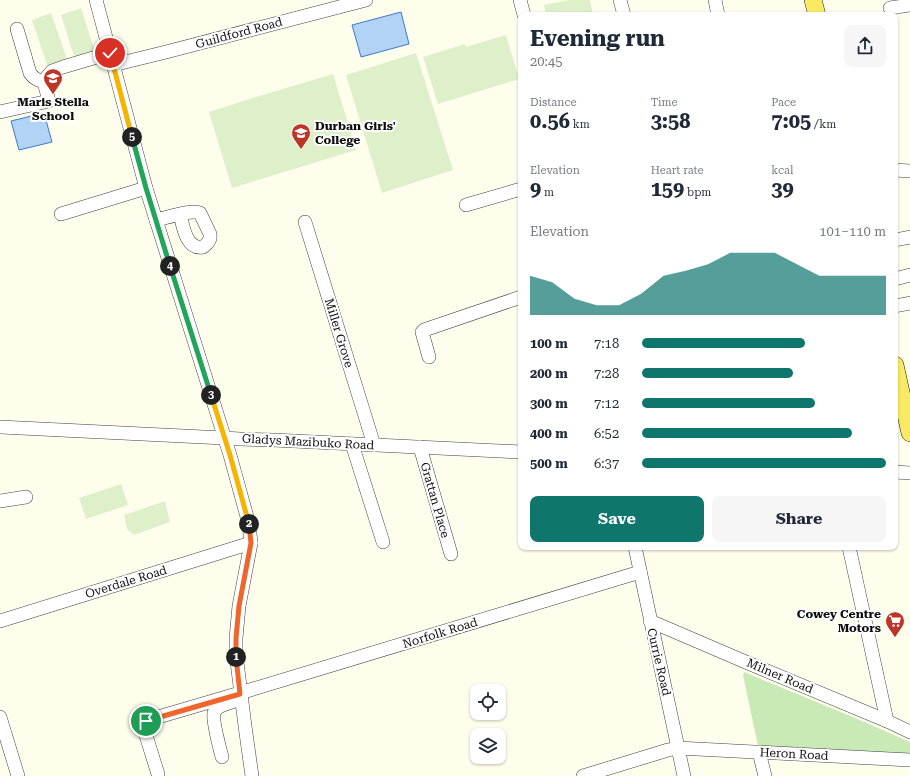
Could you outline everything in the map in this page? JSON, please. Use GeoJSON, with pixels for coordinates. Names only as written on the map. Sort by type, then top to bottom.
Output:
{"type":"FeatureCollection","features":[{"type":"Feature","properties":{"kind":"main road"},"geometry":{"type":"LineString","coordinates":[[813,0],[816,12]]}},
{"type":"Feature","properties":{"kind":"main road"},"geometry":{"type":"LineString","coordinates":[[898,379],[910,430]]}},
{"type":"Feature","properties":{"kind":"street"},"geometry":{"type":"LineString","coordinates":[[96,0],[146,188],[230,455],[249,524],[251,543],[239,606],[236,654],[252,776]]}},
{"type":"Feature","properties":{"kind":"street","name":"Guildford Road"},"geometry":{"type":"LineString","coordinates":[[44,82],[49,74],[56,69],[111,59],[166,52],[366,0]]}},
{"type":"Feature","properties":{"kind":"street"},"geometry":{"type":"LineString","coordinates":[[520,0],[523,12]]}},
{"type":"Feature","properties":{"kind":"street"},"geometry":{"type":"LineString","coordinates":[[620,0],[623,12]]}},
{"type":"Feature","properties":{"kind":"street"},"geometry":{"type":"LineString","coordinates":[[715,0],[717,12]]}},
{"type":"Feature","properties":{"kind":"street"},"geometry":{"type":"LineString","coordinates":[[890,8],[910,5]]}},
{"type":"Feature","properties":{"kind":"street"},"geometry":{"type":"LineString","coordinates":[[0,112],[49,101],[44,82],[36,80],[30,73],[18,29]]}},
{"type":"Feature","properties":{"kind":"street"},"geometry":{"type":"LineString","coordinates":[[898,170],[910,171]]}},
{"type":"Feature","properties":{"kind":"street"},"geometry":{"type":"LineString","coordinates":[[62,214],[146,188]]}},
{"type":"Feature","properties":{"kind":"street"},"geometry":{"type":"LineString","coordinates":[[466,205],[518,190]]}},
{"type":"Feature","properties":{"kind":"street"},"geometry":{"type":"LineString","coordinates":[[156,220],[180,214]]}},
{"type":"Feature","properties":{"kind":"street","name":"Miller Grove"},"geometry":{"type":"LineString","coordinates":[[305,222],[374,445]]}},
{"type":"Feature","properties":{"kind":"street"},"geometry":{"type":"LineString","coordinates":[[898,239],[910,237]]}},
{"type":"Feature","properties":{"kind":"street"},"geometry":{"type":"LineString","coordinates":[[898,278],[910,275]]}},
{"type":"Feature","properties":{"kind":"street"},"geometry":{"type":"LineString","coordinates":[[429,357],[422,332],[424,330],[518,298]]}},
{"type":"Feature","properties":{"kind":"street"},"geometry":{"type":"LineString","coordinates":[[898,305],[910,303]]}},
{"type":"Feature","properties":{"kind":"street","name":"Gladys Mazibuko Road"},"geometry":{"type":"LineString","coordinates":[[0,427],[240,440],[518,452]]}},
{"type":"Feature","properties":{"kind":"street"},"geometry":{"type":"LineString","coordinates":[[352,444],[382,542]]}},
{"type":"Feature","properties":{"kind":"street","name":"Grattan Place"},"geometry":{"type":"LineString","coordinates":[[420,447],[451,554]]}},
{"type":"Feature","properties":{"kind":"street"},"geometry":{"type":"LineString","coordinates":[[898,472],[910,473]]}},
{"type":"Feature","properties":{"kind":"street"},"geometry":{"type":"LineString","coordinates":[[0,502],[26,497]]}},
{"type":"Feature","properties":{"kind":"street","name":"Overdale Road"},"geometry":{"type":"LineString","coordinates":[[0,621],[251,543]]}},
{"type":"Feature","properties":{"kind":"street","name":"Currie Road"},"geometry":{"type":"LineString","coordinates":[[636,550],[684,776]]}},
{"type":"Feature","properties":{"kind":"street"},"geometry":{"type":"LineString","coordinates":[[850,550],[888,721]]}},
{"type":"Feature","properties":{"kind":"street","name":"Norfolk Road"},"geometry":{"type":"LineString","coordinates":[[241,696],[640,572]]}},
{"type":"Feature","properties":{"kind":"street","name":"Milner Road"},"geometry":{"type":"LineString","coordinates":[[650,621],[888,721],[910,732]]}},
{"type":"Feature","properties":{"kind":"street"},"geometry":{"type":"LineString","coordinates":[[222,757],[214,714],[221,705],[241,696]]}},
{"type":"Feature","properties":{"kind":"street"},"geometry":{"type":"LineString","coordinates":[[158,774],[143,726],[146,721],[241,696]]}},
{"type":"Feature","properties":{"kind":"street"},"geometry":{"type":"LineString","coordinates":[[0,717],[18,776]]}},
{"type":"Feature","properties":{"kind":"street","name":"Heron Road"},"geometry":{"type":"LineString","coordinates":[[583,776],[678,748],[910,760]]}},
{"type":"Feature","properties":{"kind":"street"},"geometry":{"type":"LineString","coordinates":[[759,752],[765,776]]}},
{"type":"Feature","properties":{"kind":"green space"},"geometry":{"type":"Polygon","coordinates":[[[569,0],[590,0],[592,12],[545,12],[544,5],[569,0]]]}},
{"type":"Feature","properties":{"kind":"green space"},"geometry":{"type":"Polygon","coordinates":[[[81,8],[95,52],[75,59],[61,15],[81,8]]]}},
{"type":"Feature","properties":{"kind":"green space"},"geometry":{"type":"Polygon","coordinates":[[[51,13],[68,62],[48,68],[32,20],[51,13]]]}},
{"type":"Feature","properties":{"kind":"green space"},"geometry":{"type":"Polygon","coordinates":[[[506,35],[518,79],[438,104],[423,57],[465,44],[466,47],[506,35]]]}},
{"type":"Feature","properties":{"kind":"green space"},"geometry":{"type":"Polygon","coordinates":[[[416,53],[453,170],[382,193],[346,75],[416,53]]]}},
{"type":"Feature","properties":{"kind":"green space"},"geometry":{"type":"Polygon","coordinates":[[[333,74],[356,150],[232,188],[209,112],[333,74]]]}},
{"type":"Feature","properties":{"kind":"green space"},"geometry":{"type":"Polygon","coordinates":[[[121,484],[128,505],[86,519],[79,498],[121,484]]]}},
{"type":"Feature","properties":{"kind":"green space"},"geometry":{"type":"Polygon","coordinates":[[[165,501],[170,522],[134,535],[127,529],[124,515],[165,501]]]}},
{"type":"Feature","properties":{"kind":"green space"},"geometry":{"type":"Polygon","coordinates":[[[744,672],[910,742],[910,756],[758,746],[743,675],[744,672]]]}},
{"type":"Feature","properties":{"kind":"water"},"geometry":{"type":"Polygon","coordinates":[[[401,12],[409,44],[361,57],[352,25],[401,12]]]}},
{"type":"Feature","properties":{"kind":"water"},"geometry":{"type":"Polygon","coordinates":[[[44,113],[52,142],[19,150],[11,121],[44,113]]]}},
{"type":"Feature","properties":{"kind":"place","name":"Maris Stella School"},"geometry":{"type":"Point","coordinates":[53,95]}},
{"type":"Feature","properties":{"kind":"place","name":"Durban Girls' College"},"geometry":{"type":"Point","coordinates":[301,150]}},
{"type":"Feature","properties":{"kind":"place","name":"Cowey Centre Motors"},"geometry":{"type":"Point","coordinates":[895,638]}},
{"type":"Feature","properties":{"kind":"route"},"geometry":{"type":"LineString","coordinates":[[110,53],[146,188],[230,455],[249,524],[251,543],[239,606],[236,638],[240,694],[146,721]]}}]}
